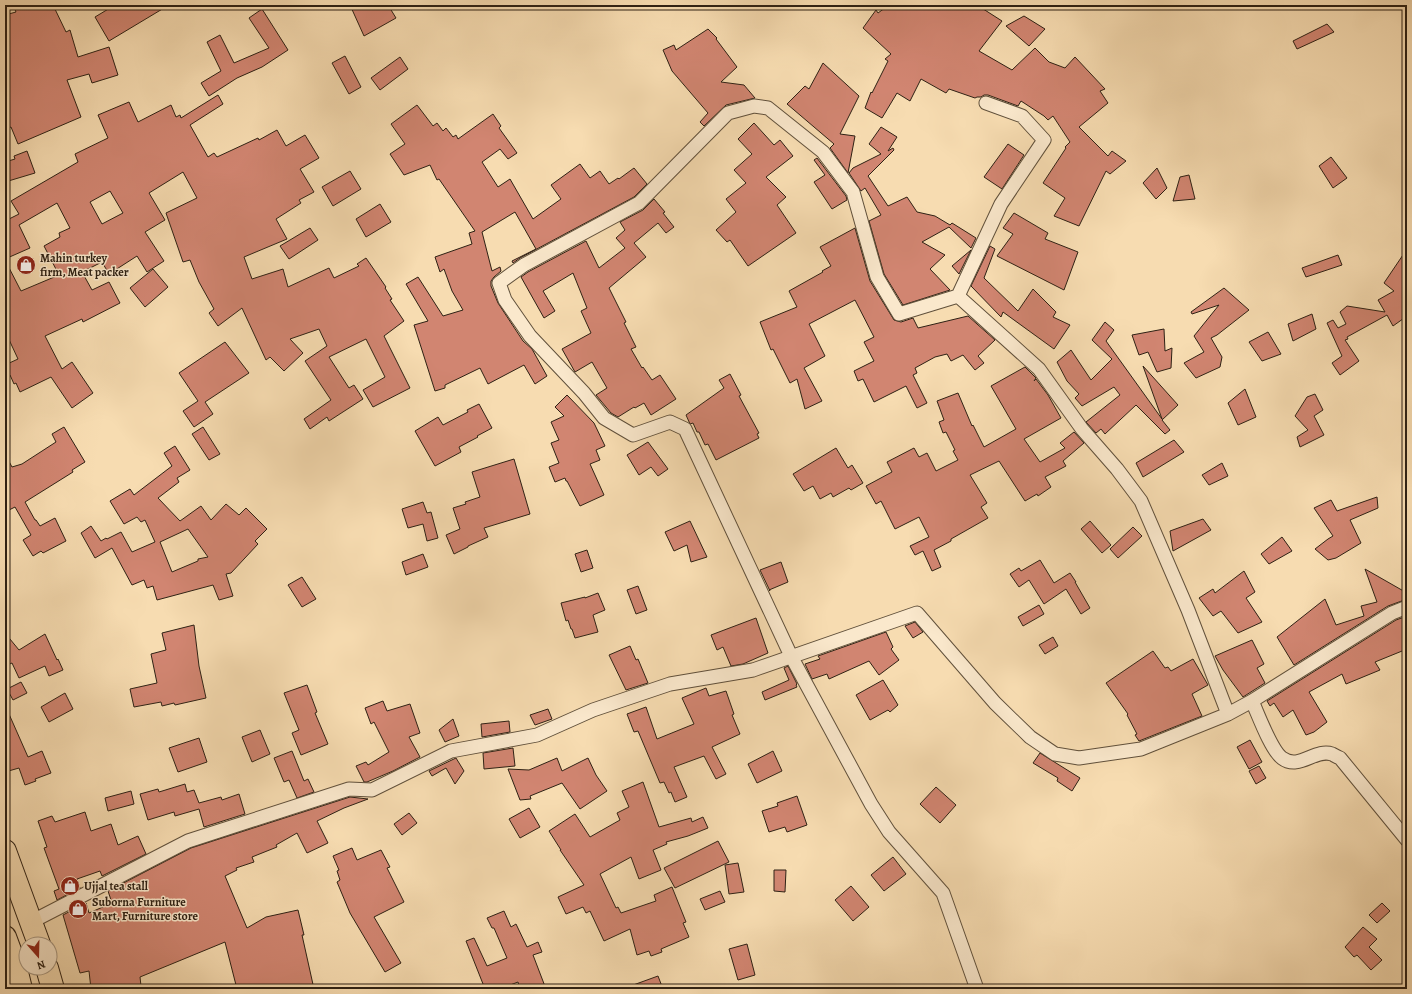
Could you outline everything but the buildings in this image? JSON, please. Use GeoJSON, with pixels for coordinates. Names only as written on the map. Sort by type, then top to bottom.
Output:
{"type":"FeatureCollection","features":[{"type":"Feature","properties":{"kind":"highway"},"geometry":{"type":"LineString","coordinates":[[5,851],[36,936]]}},
{"type":"Feature","properties":{"kind":"highway"},"geometry":{"type":"LineString","coordinates":[[5,937],[10,965],[21,989]]}},
{"type":"Feature","properties":{"kind":"highway"},"geometry":{"type":"LineString","coordinates":[[49,976],[53,989]]}},
{"type":"Feature","properties":{"kind":"street"},"geometry":{"type":"LineString","coordinates":[[977,989],[943,893],[889,832],[871,804],[791,656],[685,429],[670,422],[633,435],[604,418],[584,393],[530,336],[505,300],[499,283],[524,265],[639,203],[728,113],[754,106],[768,108],[824,152],[853,192],[877,277],[898,314],[958,296],[1001,204],[1044,140],[1022,116],[986,103]]}},
{"type":"Feature","properties":{"kind":"street"},"geometry":{"type":"LineString","coordinates":[[958,296],[1039,369],[1082,429],[1117,469],[1141,501],[1188,610],[1228,714]]}},
{"type":"Feature","properties":{"kind":"street"},"geometry":{"type":"LineString","coordinates":[[31,922],[188,841],[349,789],[372,790],[451,751],[537,735],[593,710],[670,684],[753,670],[917,613],[995,703],[1030,737],[1055,754],[1079,758],[1141,749],[1228,714],[1252,701],[1392,613],[1407,607]]}},
{"type":"Feature","properties":{"kind":"street"},"geometry":{"type":"LineString","coordinates":[[1252,701],[1272,746],[1282,758],[1292,762],[1303,761],[1318,754],[1331,753],[1340,758],[1407,840]]}},
{"type":"Feature","properties":{"kind":"street"},"geometry":{"type":"LineString","coordinates":[[10,965],[14,989]]}},
{"type":"Feature","properties":{"kind":"place","name":"Mahin turkey firm, Meat packer"},"geometry":{"type":"Point","coordinates":[26,265]}},
{"type":"Feature","properties":{"kind":"place","name":"Ujjal tea stall"},"geometry":{"type":"Point","coordinates":[70,886]}},
{"type":"Feature","properties":{"kind":"place","name":"Suborna Furniture Mart, Furniture store"},"geometry":{"type":"Point","coordinates":[78,909]}}]}
